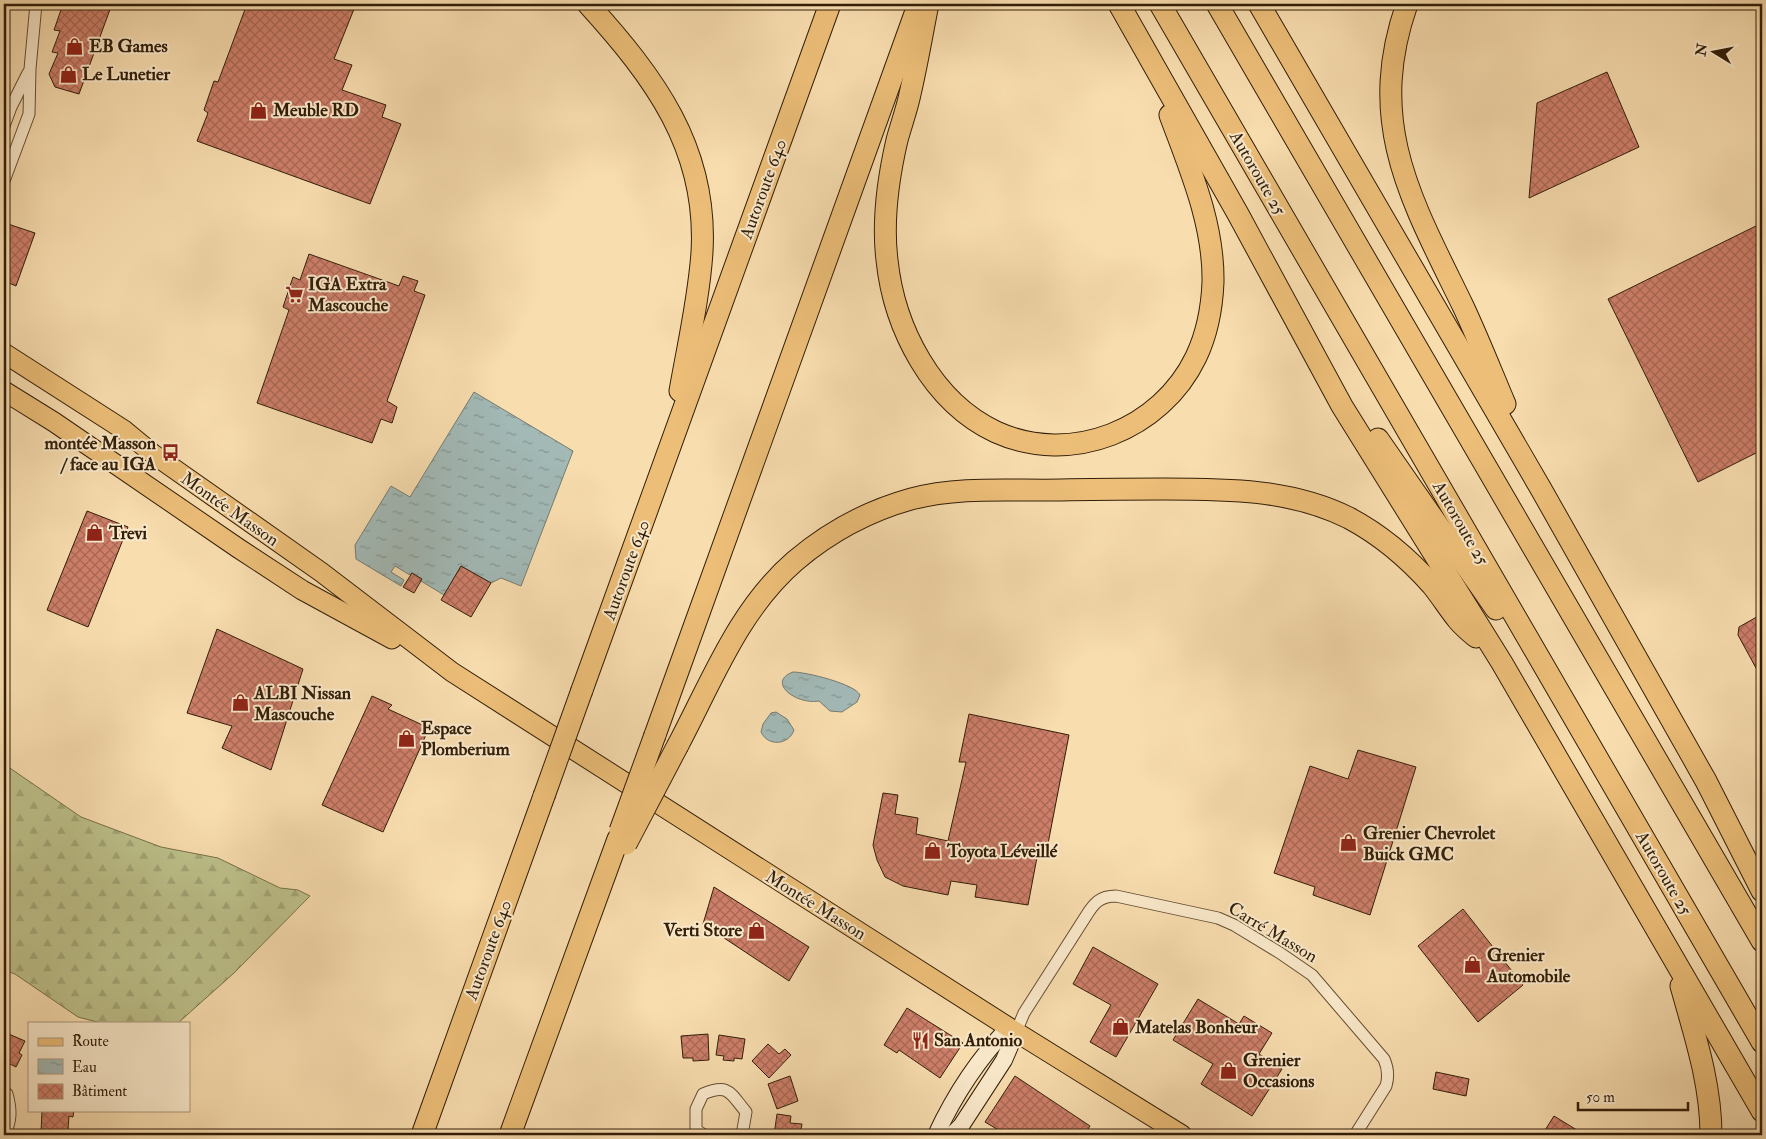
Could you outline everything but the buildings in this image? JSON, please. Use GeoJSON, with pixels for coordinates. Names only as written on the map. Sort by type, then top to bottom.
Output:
{"type":"FeatureCollection","features":[{"type":"Feature","properties":{"kind":"highway"},"geometry":{"type":"LineString","coordinates":[[588,4],[644,71],[664,100],[686,146],[696,180],[702,216],[700,269],[671,446]]}},
{"type":"Feature","properties":{"kind":"highway","name":"Autoroute 640"},"geometry":{"type":"LineString","coordinates":[[422,1135],[830,4]]}},
{"type":"Feature","properties":{"kind":"highway"},"geometry":{"type":"LineString","coordinates":[[622,841],[655,735],[918,4]]}},
{"type":"Feature","properties":{"kind":"highway"},"geometry":{"type":"LineString","coordinates":[[928,4],[910,94],[896,147],[887,192],[885,230],[890,277],[899,310],[912,344],[919,359],[937,386],[971,418],[997,432],[1022,440],[1048,444],[1077,443],[1106,437],[1133,425],[1158,408],[1179,385],[1197,356],[1202,343],[1210,311],[1213,280],[1207,225],[1196,185],[1150,58]]}},
{"type":"Feature","properties":{"kind":"highway"},"geometry":{"type":"LineString","coordinates":[[1119,4],[1238,214],[1342,406],[1502,663],[1762,1111]]}},
{"type":"Feature","properties":{"kind":"highway","name":"Autoroute 25"},"geometry":{"type":"LineString","coordinates":[[1160,4],[1762,1042]]}},
{"type":"Feature","properties":{"kind":"highway"},"geometry":{"type":"LineString","coordinates":[[1217,4],[1762,941]]}},
{"type":"Feature","properties":{"kind":"highway"},"geometry":{"type":"LineString","coordinates":[[1259,4],[1541,489],[1706,781],[1762,891]]}},
{"type":"Feature","properties":{"kind":"highway"},"geometry":{"type":"LineString","coordinates":[[1407,4],[1395,46],[1392,80],[1392,122],[1401,167],[1420,218],[1464,308],[1541,489]]}},
{"type":"Feature","properties":{"kind":"highway"},"geometry":{"type":"LineString","coordinates":[[1238,214],[1333,373],[1578,726]]}},
{"type":"Feature","properties":{"kind":"highway"},"geometry":{"type":"LineString","coordinates":[[510,1135],[595,902],[622,841],[678,745],[714,674],[745,621],[768,588],[794,562],[824,539],[873,513],[910,500],[950,492],[987,490],[1228,489],[1269,494],[1312,504],[1350,519],[1391,546],[1432,586],[1458,620],[1502,663]]}},
{"type":"Feature","properties":{"kind":"highway"},"geometry":{"type":"LineString","coordinates":[[1673,957],[1707,1081],[1711,1114],[1711,1135]]}},
{"type":"Feature","properties":{"kind":"main road","name":"Montée Masson"},"geometry":{"type":"LineString","coordinates":[[4,353],[124,430],[153,454],[321,572],[452,672]]}},
{"type":"Feature","properties":{"kind":"main road","name":"Montée Masson"},"geometry":{"type":"LineString","coordinates":[[4,391],[54,422],[302,590],[452,672],[1013,1030],[1182,1135]]}},
{"type":"Feature","properties":{"kind":"main road"},"geometry":{"type":"LineString","coordinates":[[54,422],[72,396]]}},
{"type":"Feature","properties":{"kind":"street"},"geometry":{"type":"LineString","coordinates":[[4,181],[29,114],[30,69],[36,4]]}},
{"type":"Feature","properties":{"kind":"street"},"geometry":{"type":"LineString","coordinates":[[4,126],[11,107],[30,69]]}},
{"type":"Feature","properties":{"kind":"street","name":"Carré Masson"},"geometry":{"type":"LineString","coordinates":[[1013,1030],[1092,906],[1101,898],[1108,896],[1125,898],[1226,921],[1296,963],[1312,975],[1384,1059],[1388,1071],[1386,1086],[1355,1135]]}},
{"type":"Feature","properties":{"kind":"street"},"geometry":{"type":"LineString","coordinates":[[936,1135],[945,1115],[988,1049],[1013,1030]]}},
{"type":"Feature","properties":{"kind":"street"},"geometry":{"type":"LineString","coordinates":[[952,1135],[961,1126],[1004,1060],[1013,1030]]}},
{"type":"Feature","properties":{"kind":"street"},"geometry":{"type":"LineString","coordinates":[[704,1135],[696,1130],[696,1109],[703,1094],[717,1088],[728,1090],[746,1112],[742,1135]]}},
{"type":"Feature","properties":{"kind":"street"},"geometry":{"type":"LineString","coordinates":[[4,1092],[7,1094],[11,1110],[9,1126],[4,1134]]}},
{"type":"Feature","properties":{"kind":"green space"},"geometry":{"type":"Polygon","coordinates":[[[4,764],[81,817],[161,847],[218,858],[280,888],[298,890],[310,896],[234,973],[179,1022],[97,1022],[78,1017],[15,974],[4,970],[4,764]]]}},
{"type":"Feature","properties":{"kind":"water"},"geometry":{"type":"Polygon","coordinates":[[[474,392],[573,451],[521,586],[501,578],[491,583],[461,566],[444,595],[412,573],[410,575],[395,566],[391,572],[404,580],[401,586],[356,559],[355,545],[391,486],[410,497],[474,392]]]}},
{"type":"Feature","properties":{"kind":"water"},"geometry":{"type":"Polygon","coordinates":[[[793,672],[819,676],[840,683],[860,695],[857,702],[842,712],[830,711],[819,701],[801,700],[787,692],[783,687],[782,681],[785,676],[793,672]]]}},
{"type":"Feature","properties":{"kind":"water"},"geometry":{"type":"Polygon","coordinates":[[[776,712],[787,719],[794,730],[788,739],[773,742],[764,737],[761,732],[763,724],[771,713],[776,712]]]}},
{"type":"Feature","properties":{"kind":"place","name":"EB Games"},"geometry":{"type":"Point","coordinates":[75,46]}},
{"type":"Feature","properties":{"kind":"place","name":"Le Lunetier"},"geometry":{"type":"Point","coordinates":[68,74]}},
{"type":"Feature","properties":{"kind":"place","name":"Meuble RD"},"geometry":{"type":"Point","coordinates":[259,110]}},
{"type":"Feature","properties":{"kind":"place","name":"IGA Extra Mascouche"},"geometry":{"type":"Point","coordinates":[294,294]}},
{"type":"Feature","properties":{"kind":"place","name":"montée Masson / face au IGA"},"geometry":{"type":"Point","coordinates":[170,453]}},
{"type":"Feature","properties":{"kind":"place","name":"Trevi"},"geometry":{"type":"Point","coordinates":[95,533]}},
{"type":"Feature","properties":{"kind":"place","name":"ALBI Nissan Mascouche"},"geometry":{"type":"Point","coordinates":[240,703]}},
{"type":"Feature","properties":{"kind":"place","name":"Espace Plomberium"},"geometry":{"type":"Point","coordinates":[407,738]}},
{"type":"Feature","properties":{"kind":"place","name":"Grenier Chevrolet Buick GMC"},"geometry":{"type":"Point","coordinates":[1349,843]}},
{"type":"Feature","properties":{"kind":"place","name":"Toyota Léveillé"},"geometry":{"type":"Point","coordinates":[933,851]}},
{"type":"Feature","properties":{"kind":"place","name":"Verti Store"},"geometry":{"type":"Point","coordinates":[756,930]}},
{"type":"Feature","properties":{"kind":"place","name":"Grenier Automobile"},"geometry":{"type":"Point","coordinates":[1473,965]}},
{"type":"Feature","properties":{"kind":"place","name":"Matelas Bonheur"},"geometry":{"type":"Point","coordinates":[1121,1027]}},
{"type":"Feature","properties":{"kind":"place","name":"San Antonio"},"geometry":{"type":"Point","coordinates":[920,1040]}},
{"type":"Feature","properties":{"kind":"place","name":"Grenier Occasions"},"geometry":{"type":"Point","coordinates":[1229,1070]}}]}
